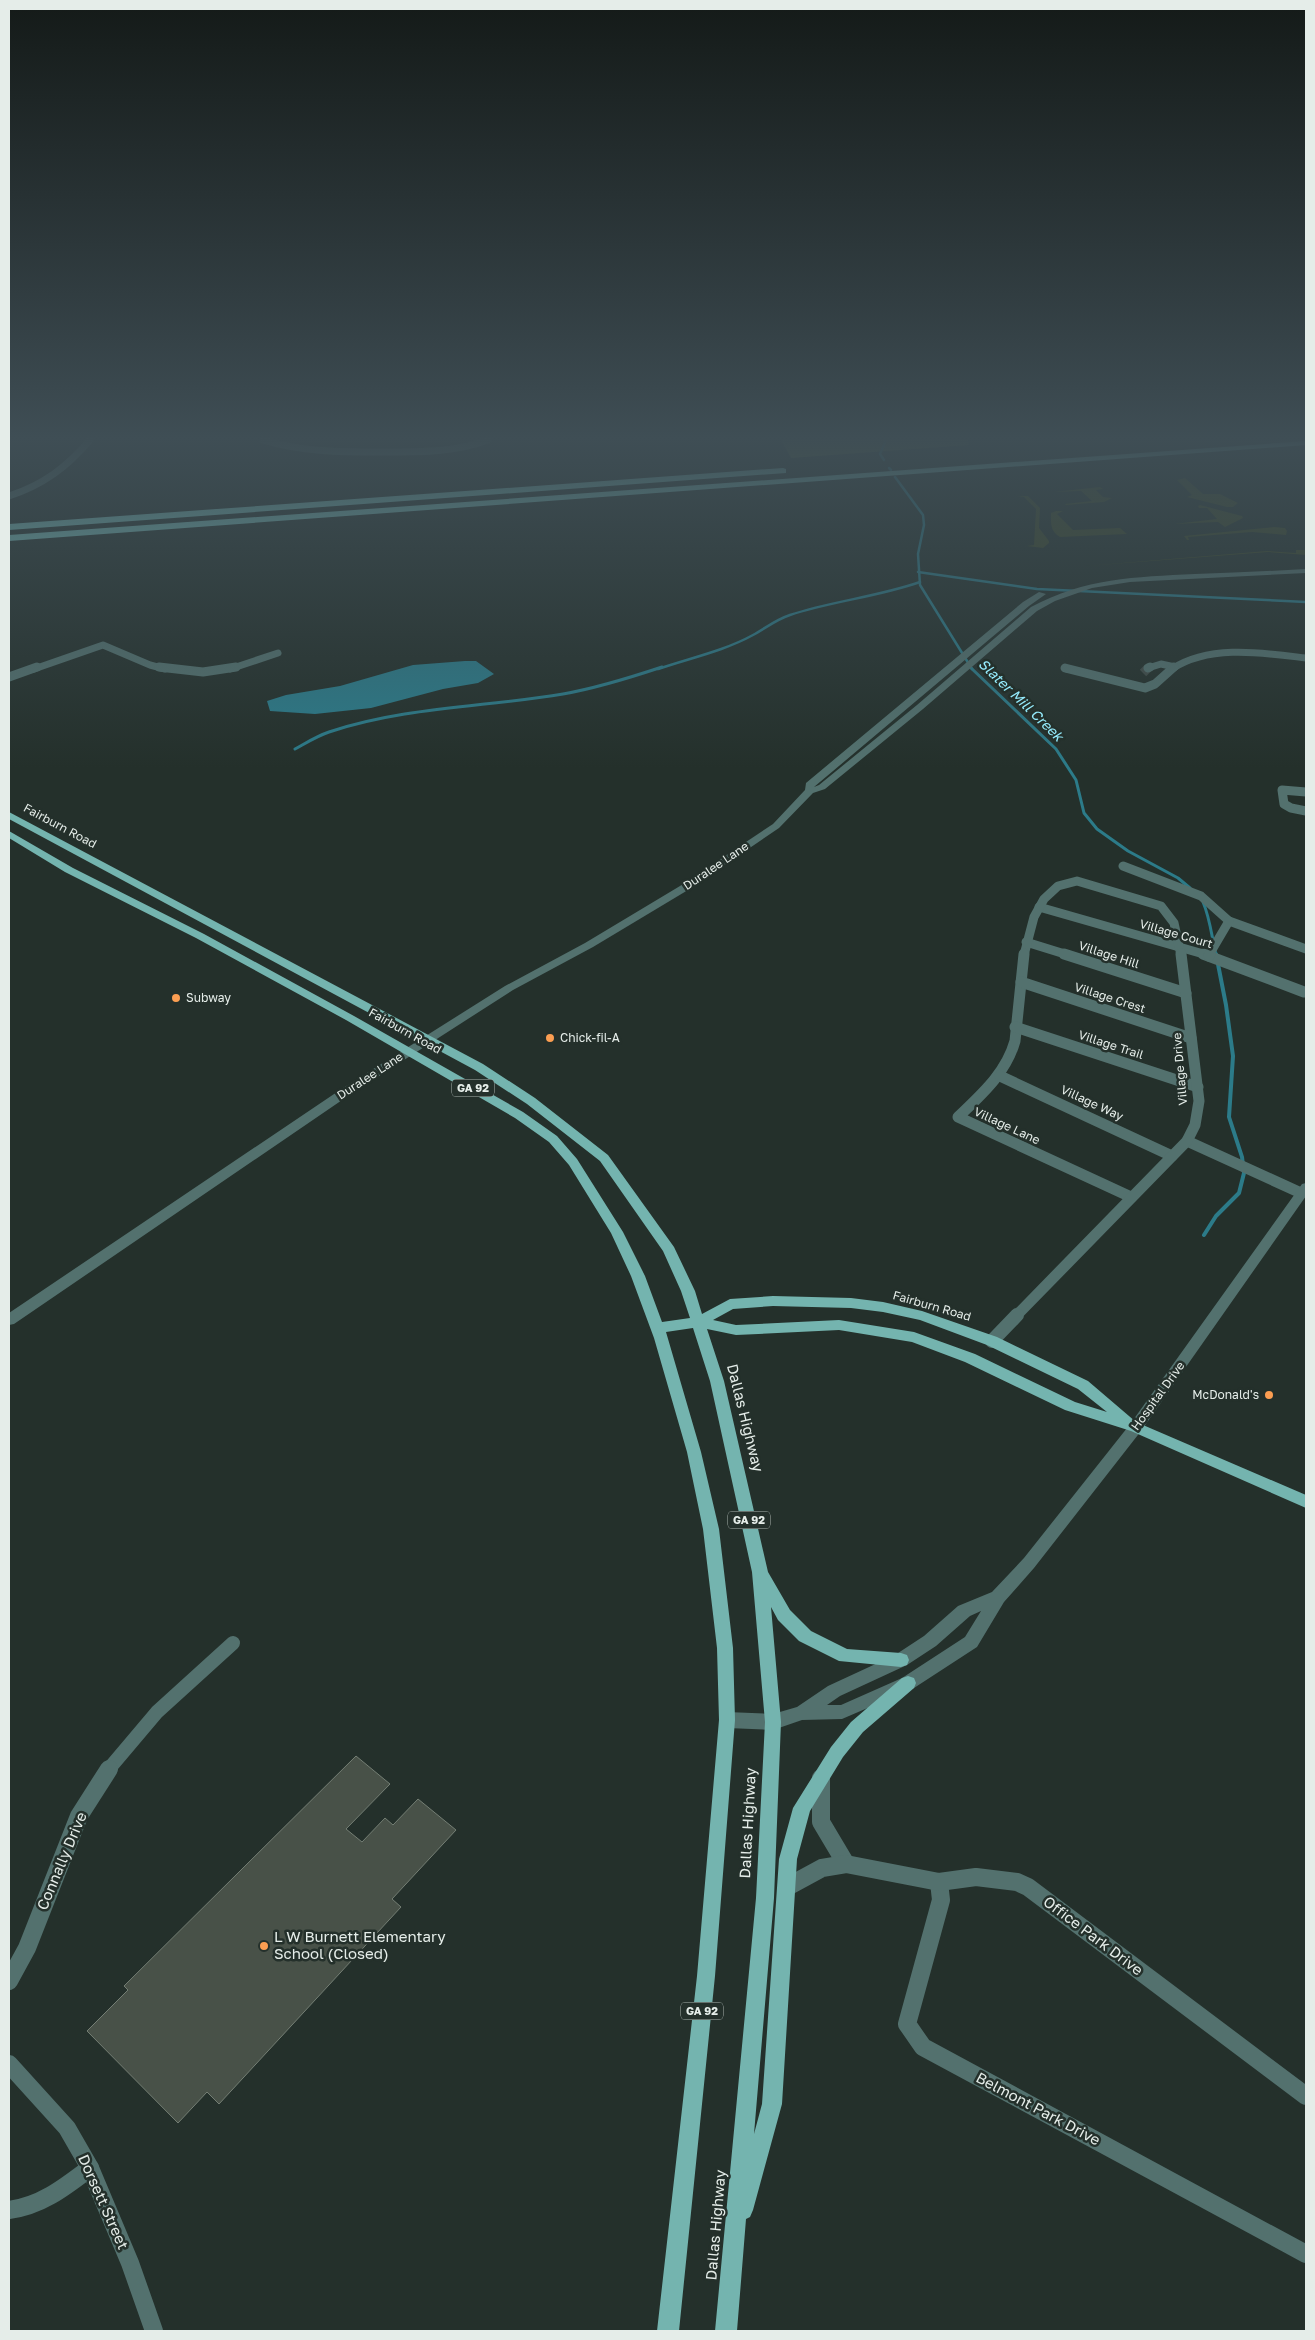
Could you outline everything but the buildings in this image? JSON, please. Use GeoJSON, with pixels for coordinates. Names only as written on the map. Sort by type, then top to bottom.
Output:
{"type":"FeatureCollection","features":[{"type":"Feature","properties":{"kind":"main road","name":"Fairburn Road"},"geometry":{"type":"LineString","coordinates":[[9,815],[427,1040],[514,1089],[604,1158],[644,1212],[669,1250],[688,1291],[699,1322]]}},
{"type":"Feature","properties":{"kind":"main road","name":"Fairburn Road"},"geometry":{"type":"LineString","coordinates":[[9,834],[70,870],[200,936],[409,1051],[519,1114],[553,1139],[573,1162],[617,1232],[638,1276],[658,1328],[699,1322],[736,1330],[838,1325],[898,1333],[944,1347],[991,1366],[1070,1406],[1136,1427],[1306,1502]]}},
{"type":"Feature","properties":{"kind":"main road","name":"Fairburn Road"},"geometry":{"type":"LineString","coordinates":[[699,1322],[730,1304],[773,1301],[831,1302],[882,1307],[922,1316],[992,1341],[1083,1385],[1136,1427]]}},
{"type":"Feature","properties":{"kind":"main road","name":"Dallas Highway"},"geometry":{"type":"LineString","coordinates":[[699,1322],[717,1381],[760,1572],[773,1722],[765,1898],[726,2331]]}},
{"type":"Feature","properties":{"kind":"main road","name":"Dallas Highway"},"geometry":{"type":"LineString","coordinates":[[658,1328],[694,1452],[710,1529],[726,1648],[727,1720],[706,1976],[668,2331]]}},
{"type":"Feature","properties":{"kind":"main road"},"geometry":{"type":"LineString","coordinates":[[760,1572],[784,1615],[805,1636],[845,1656],[901,1660]]}},
{"type":"Feature","properties":{"kind":"main road"},"geometry":{"type":"LineString","coordinates":[[734,2241],[772,2104],[788,1859],[802,1808],[836,1752],[857,1727],[879,1706],[908,1683]]}},
{"type":"Feature","properties":{"kind":"street","name":"Duralee Lane"},"geometry":{"type":"LineString","coordinates":[[810,790],[809,785],[915,695],[1026,604],[1043,594],[1070,583],[1120,575],[1306,567]]}},
{"type":"Feature","properties":{"kind":"street","name":"Duralee Lane"},"geometry":{"type":"LineString","coordinates":[[9,1320],[409,1051],[508,988],[589,945],[676,893],[776,826],[810,790],[822,788],[1034,609],[1054,597],[1089,585],[1134,579],[1306,571]]}},
{"type":"Feature","properties":{"kind":"street"},"geometry":{"type":"LineString","coordinates":[[9,677],[103,645],[156,666],[177,670],[211,671],[234,669],[278,654]]}},
{"type":"Feature","properties":{"kind":"street"},"geometry":{"type":"LineString","coordinates":[[1065,668],[1135,682],[1145,688],[1156,686],[1176,667],[1211,656],[1243,652],[1306,658]]}},
{"type":"Feature","properties":{"kind":"street"},"geometry":{"type":"LineString","coordinates":[[1148,668],[1162,664],[1176,667]]}},
{"type":"Feature","properties":{"kind":"street"},"geometry":{"type":"LineString","coordinates":[[1306,792],[1282,790],[1284,804],[1291,808],[1306,811]]}},
{"type":"Feature","properties":{"kind":"street"},"geometry":{"type":"LineString","coordinates":[[1124,866],[1201,896],[1229,921],[1306,950]]}},
{"type":"Feature","properties":{"kind":"street","name":"Village Drive"},"geometry":{"type":"LineString","coordinates":[[992,1341],[1186,1141],[1195,1125],[1199,1101],[1180,949],[1174,924],[1161,906],[1077,881],[1067,882]]}},
{"type":"Feature","properties":{"kind":"street","name":"Village Lane"},"geometry":{"type":"LineString","coordinates":[[1067,882],[1059,885],[1039,907],[1028,930],[1015,1027],[1017,1039],[1000,1076],[958,1117],[1130,1197]]}},
{"type":"Feature","properties":{"kind":"street","name":"Village Court"},"geometry":{"type":"LineString","coordinates":[[1039,907],[1209,956],[1304,992]]}},
{"type":"Feature","properties":{"kind":"street"},"geometry":{"type":"LineString","coordinates":[[1209,956],[1229,921]]}},
{"type":"Feature","properties":{"kind":"street","name":"Village Hill"},"geometry":{"type":"LineString","coordinates":[[1026,942],[1186,993]]}},
{"type":"Feature","properties":{"kind":"street","name":"Village Crest"},"geometry":{"type":"LineString","coordinates":[[1021,982],[1191,1038]]}},
{"type":"Feature","properties":{"kind":"street","name":"Village Trail"},"geometry":{"type":"LineString","coordinates":[[1015,1027],[1198,1087]]}},
{"type":"Feature","properties":{"kind":"street","name":"Village Way"},"geometry":{"type":"LineString","coordinates":[[1000,1076],[1172,1156]]}},
{"type":"Feature","properties":{"kind":"street"},"geometry":{"type":"LineString","coordinates":[[1186,1141],[1304,1190]]}},
{"type":"Feature","properties":{"kind":"street","name":"Hospital Drive"},"geometry":{"type":"LineString","coordinates":[[727,1720],[773,1722],[802,1714],[842,1712],[908,1683],[970,1642],[998,1596],[1030,1563],[1136,1427],[1304,1190]]}},
{"type":"Feature","properties":{"kind":"street","name":"Hospital Drive"},"geometry":{"type":"LineString","coordinates":[[802,1714],[834,1691],[901,1660],[930,1641],[964,1610],[998,1596]]}},
{"type":"Feature","properties":{"kind":"street","name":"Connally Drive"},"geometry":{"type":"LineString","coordinates":[[9,1981],[27,1948],[79,1816],[112,1764],[157,1712],[234,1644]]}},
{"type":"Feature","properties":{"kind":"street"},"geometry":{"type":"LineString","coordinates":[[821,1778],[821,1822],[846,1864]]}},
{"type":"Feature","properties":{"kind":"street","name":"Office Park Drive"},"geometry":{"type":"LineString","coordinates":[[787,1887],[822,1868],[846,1864],[939,1882],[976,1877],[1017,1882],[1028,1887],[1306,2096]]}},
{"type":"Feature","properties":{"kind":"street","name":"Belmont Park Drive"},"geometry":{"type":"LineString","coordinates":[[939,1882],[941,1900],[907,2024],[923,2047],[1306,2254]]}},
{"type":"Feature","properties":{"kind":"street","name":"Dorsett Street"},"geometry":{"type":"LineString","coordinates":[[9,2064],[67,2128],[90,2168],[130,2262],[154,2331]]}},
{"type":"Feature","properties":{"kind":"street"},"geometry":{"type":"LineString","coordinates":[[9,2210],[19,2210],[44,2201],[90,2168]]}},
{"type":"Feature","properties":{"kind":"green space"},"geometry":{"type":"Polygon","coordinates":[[[1296,550],[1306,550],[1306,555],[1268,552],[1086,566],[1267,551],[1296,553],[1296,550]]]}},
{"type":"Feature","properties":{"kind":"water"},"geometry":{"type":"Polygon","coordinates":[[[476,661],[494,674],[478,683],[443,689],[371,708],[315,714],[270,711],[267,701],[286,695],[340,686],[413,665],[476,661]]]}},
{"type":"Feature","properties":{"kind":"waterway","name":"Slater Mill Creek"},"geometry":{"type":"LineString","coordinates":[[919,549],[919,572]]}},
{"type":"Feature","properties":{"kind":"waterway"},"geometry":{"type":"LineString","coordinates":[[919,572],[1037,589],[1306,602]]}},
{"type":"Feature","properties":{"kind":"waterway","name":"Slater Mill Creek"},"geometry":{"type":"LineString","coordinates":[[919,572],[920,582]]}},
{"type":"Feature","properties":{"kind":"waterway"},"geometry":{"type":"LineString","coordinates":[[658,669],[730,646],[790,615],[887,592],[920,582]]}},
{"type":"Feature","properties":{"kind":"waterway","name":"Slater Mill Creek"},"geometry":{"type":"LineString","coordinates":[[920,582],[972,669]]}},
{"type":"Feature","properties":{"kind":"waterway"},"geometry":{"type":"LineString","coordinates":[[295,749],[325,734],[386,717],[563,694],[588,689],[662,667]]}},
{"type":"Feature","properties":{"kind":"waterway","name":"Slater Mill Creek"},"geometry":{"type":"LineString","coordinates":[[972,669],[1056,749],[1076,780],[1084,813],[1097,829],[1128,851],[1178,878],[1190,888]]}},
{"type":"Feature","properties":{"kind":"waterway","name":"Slater Mill Creek"},"geometry":{"type":"LineString","coordinates":[[1203,902],[1216,955]]}},
{"type":"Feature","properties":{"kind":"waterway","name":"Slater Mill Creek"},"geometry":{"type":"LineString","coordinates":[[1204,1235],[1216,1216],[1239,1193],[1244,1173],[1242,1157],[1229,1117],[1233,1056],[1216,954]]}},
{"type":"Feature","properties":{"kind":"tunnel"},"geometry":{"type":"LineString","coordinates":[[1143,673],[1148,668]]}},
{"type":"Feature","properties":{"kind":"place","name":"Subway"},"geometry":{"type":"Point","coordinates":[176,998]}},
{"type":"Feature","properties":{"kind":"place","name":"Chick-fil-A"},"geometry":{"type":"Point","coordinates":[550,1038]}},
{"type":"Feature","properties":{"kind":"place","name":"McDonald's"},"geometry":{"type":"Point","coordinates":[1269,1395]}},
{"type":"Feature","properties":{"kind":"place","name":"L W Burnett Elementary School (Closed)"},"geometry":{"type":"Point","coordinates":[264,1946]}}]}
